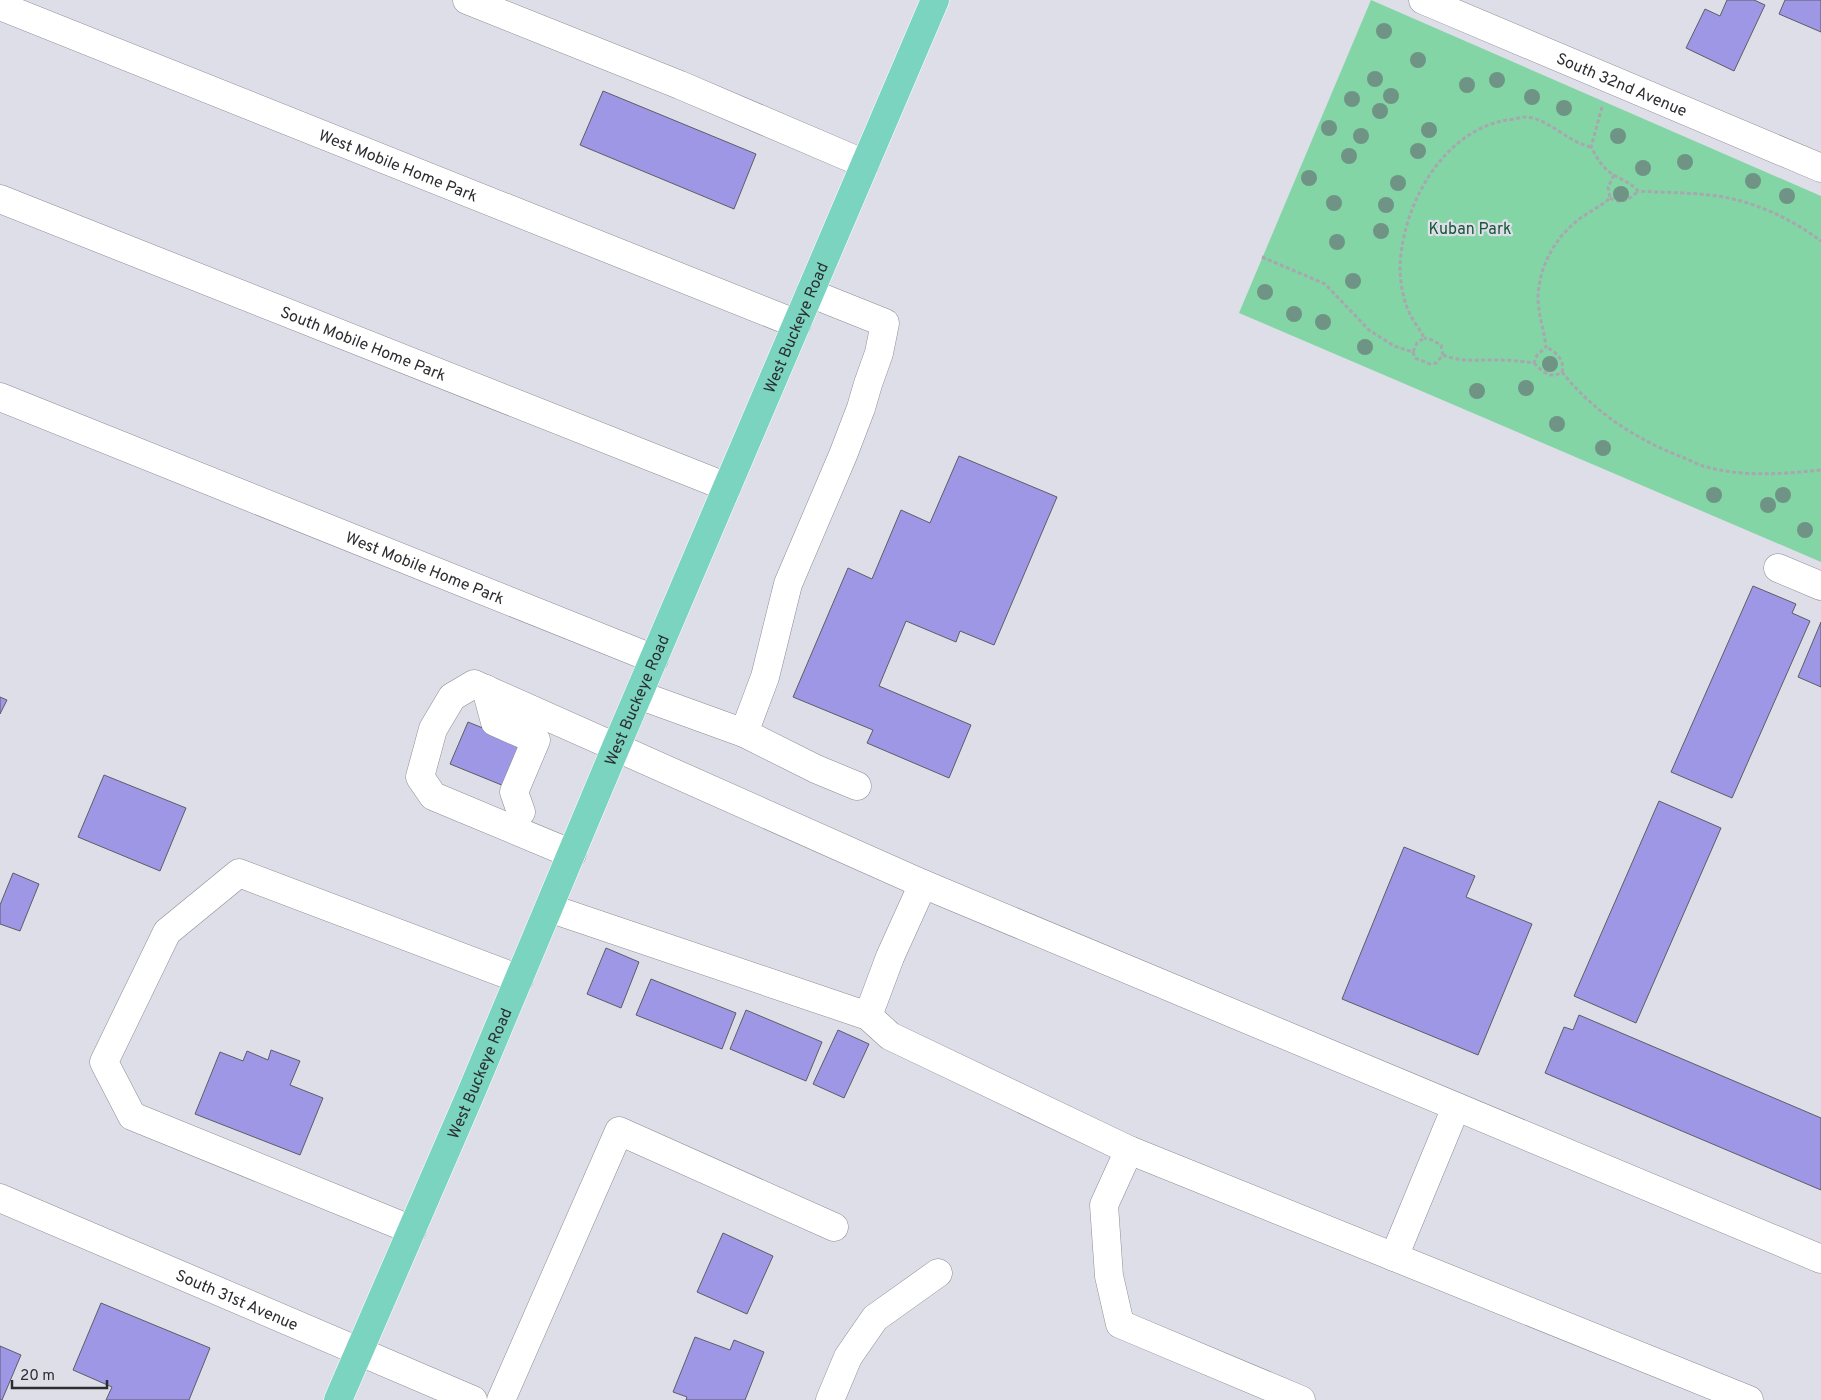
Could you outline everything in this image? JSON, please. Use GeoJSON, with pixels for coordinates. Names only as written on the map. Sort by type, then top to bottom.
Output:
{"type":"FeatureCollection","features":[{"type":"Feature","properties":{"kind":"main road","name":"West Buckeye Road"},"geometry":{"type":"LineString","coordinates":[[338,1400],[935,0]]}},
{"type":"Feature","properties":{"kind":"street"},"geometry":{"type":"LineString","coordinates":[[467,0],[680,85],[865,164]]}},
{"type":"Feature","properties":{"kind":"street","name":"South 32nd Avenue"},"geometry":{"type":"LineString","coordinates":[[1423,0],[1821,168]]}},
{"type":"Feature","properties":{"kind":"street","name":"West Mobile Home Park"},"geometry":{"type":"LineString","coordinates":[[0,6],[797,324]]}},
{"type":"Feature","properties":{"kind":"street","name":"South Mobile Home Park"},"geometry":{"type":"LineString","coordinates":[[0,199],[727,488]]}},
{"type":"Feature","properties":{"kind":"street"},"geometry":{"type":"LineString","coordinates":[[744,732],[764,677],[788,584],[843,455],[880,353],[885,323],[810,293]]}},
{"type":"Feature","properties":{"kind":"street","name":"West Mobile Home Park"},"geometry":{"type":"LineString","coordinates":[[0,397],[654,659]]}},
{"type":"Feature","properties":{"kind":"street"},"geometry":{"type":"LineString","coordinates":[[1778,568],[1821,586]]}},
{"type":"Feature","properties":{"kind":"street"},"geometry":{"type":"LineString","coordinates":[[572,854],[517,821],[433,796],[420,777],[433,729],[452,696],[474,684],[923,884],[1821,1259]]}},
{"type":"Feature","properties":{"kind":"street"},"geometry":{"type":"LineString","coordinates":[[486,689],[495,722],[536,740],[514,792],[517,821]]}},
{"type":"Feature","properties":{"kind":"street"},"geometry":{"type":"LineString","coordinates":[[639,695],[744,732],[816,769],[857,786]]}},
{"type":"Feature","properties":{"kind":"street"},"geometry":{"type":"LineString","coordinates":[[517,821],[560,722]]}},
{"type":"Feature","properties":{"kind":"street"},"geometry":{"type":"LineString","coordinates":[[412,1230],[132,1116],[104,1062],[167,932],[239,873],[519,979]]}},
{"type":"Feature","properties":{"kind":"street"},"geometry":{"type":"LineString","coordinates":[[868,1016],[890,957],[923,884]]}},
{"type":"Feature","properties":{"kind":"street"},"geometry":{"type":"LineString","coordinates":[[549,908],[868,1016],[890,1036],[1129,1150],[1749,1400]]}},
{"type":"Feature","properties":{"kind":"street"},"geometry":{"type":"LineString","coordinates":[[1394,1257],[1456,1107]]}},
{"type":"Feature","properties":{"kind":"street"},"geometry":{"type":"LineString","coordinates":[[501,1400],[619,1131],[834,1227]]}},
{"type":"Feature","properties":{"kind":"street"},"geometry":{"type":"LineString","coordinates":[[1129,1150],[1104,1204],[1109,1276],[1120,1324],[1301,1400]]}},
{"type":"Feature","properties":{"kind":"street","name":"South 31st Avenue"},"geometry":{"type":"LineString","coordinates":[[0,1198],[473,1400]]}},
{"type":"Feature","properties":{"kind":"street"},"geometry":{"type":"LineString","coordinates":[[830,1400],[848,1357],[875,1318],[938,1273]]}},
{"type":"Feature","properties":{"kind":"path"},"geometry":{"type":"LineString","coordinates":[[1612,79],[1603,102],[1591,147],[1600,163],[1614,175],[1628,181],[1638,191],[1705,194],[1725,197],[1788,219],[1821,241]]}},
{"type":"Feature","properties":{"kind":"path"},"geometry":{"type":"LineString","coordinates":[[1546,347],[1560,358],[1563,366],[1562,372],[1558,375],[1552,375],[1540,370],[1534,363],[1493,360],[1473,362],[1452,359],[1443,355],[1440,345],[1424,338],[1405,303],[1400,268],[1405,232],[1419,193],[1431,173],[1444,157],[1474,131],[1496,122],[1526,117],[1545,123],[1580,145],[1591,147]]}},
{"type":"Feature","properties":{"kind":"path"},"geometry":{"type":"LineString","coordinates":[[1610,198],[1608,187],[1614,175]]}},
{"type":"Feature","properties":{"kind":"path"},"geometry":{"type":"LineString","coordinates":[[1610,198],[1622,202],[1631,198],[1638,191]]}},
{"type":"Feature","properties":{"kind":"path"},"geometry":{"type":"LineString","coordinates":[[1546,347],[1538,296],[1544,264],[1554,245],[1564,232],[1579,219],[1610,198]]}},
{"type":"Feature","properties":{"kind":"path"},"geometry":{"type":"LineString","coordinates":[[1262,257],[1325,284],[1369,330],[1394,346],[1413,352]]}},
{"type":"Feature","properties":{"kind":"path"},"geometry":{"type":"LineString","coordinates":[[1424,338],[1417,343],[1413,352],[1415,358],[1430,364],[1436,363],[1443,355]]}},
{"type":"Feature","properties":{"kind":"path"},"geometry":{"type":"LineString","coordinates":[[1534,363],[1537,356],[1546,347]]}},
{"type":"Feature","properties":{"kind":"path"},"geometry":{"type":"LineString","coordinates":[[1562,372],[1586,398],[1629,432],[1662,449],[1706,467],[1751,473],[1796,473],[1821,470]]}},
{"type":"Feature","properties":{"kind":"green space","name":"Kuban Park"},"geometry":{"type":"Polygon","coordinates":[[[1371,0],[1821,196],[1821,562],[1239,313],[1371,0]]]}},
{"type":"Feature","properties":{"kind":"building"},"geometry":{"type":"Polygon","coordinates":[[[1727,0],[1754,0],[1765,5],[1734,71],[1686,48],[1705,9],[1720,16],[1727,0]]]}},
{"type":"Feature","properties":{"kind":"building"},"geometry":{"type":"Polygon","coordinates":[[[1785,0],[1821,0],[1821,32],[1779,14],[1785,0]]]}},
{"type":"Feature","properties":{"kind":"building"},"geometry":{"type":"Polygon","coordinates":[[[603,91],[756,154],[734,209],[580,145],[603,91]]]}},
{"type":"Feature","properties":{"kind":"building"},"geometry":{"type":"Polygon","coordinates":[[[959,456],[1057,497],[994,645],[960,631],[956,642],[906,621],[879,686],[971,725],[949,778],[867,743],[873,730],[793,697],[848,568],[872,579],[901,510],[930,523],[959,456]]]}},
{"type":"Feature","properties":{"kind":"building"},"geometry":{"type":"Polygon","coordinates":[[[1753,586],[1796,604],[1792,613],[1810,621],[1732,798],[1671,772],[1753,586]]]}},
{"type":"Feature","properties":{"kind":"building"},"geometry":{"type":"Polygon","coordinates":[[[1821,622],[1821,687],[1798,677],[1821,622]]]}},
{"type":"Feature","properties":{"kind":"building"},"geometry":{"type":"Polygon","coordinates":[[[0,697],[7,700],[0,714],[0,697]]]}},
{"type":"Feature","properties":{"kind":"building"},"geometry":{"type":"Polygon","coordinates":[[[468,722],[527,746],[509,788],[450,764],[468,722]]]}},
{"type":"Feature","properties":{"kind":"building"},"geometry":{"type":"Polygon","coordinates":[[[104,775],[186,808],[160,871],[78,837],[104,775]]]}},
{"type":"Feature","properties":{"kind":"building"},"geometry":{"type":"Polygon","coordinates":[[[1659,801],[1721,828],[1636,1023],[1574,996],[1659,801]]]}},
{"type":"Feature","properties":{"kind":"building"},"geometry":{"type":"Polygon","coordinates":[[[1404,847],[1475,876],[1466,897],[1532,924],[1478,1055],[1342,999],[1404,847]]]}},
{"type":"Feature","properties":{"kind":"building"},"geometry":{"type":"Polygon","coordinates":[[[13,873],[39,884],[20,931],[0,924],[0,905],[13,873]]]}},
{"type":"Feature","properties":{"kind":"building"},"geometry":{"type":"Polygon","coordinates":[[[606,948],[639,962],[621,1008],[587,994],[606,948]]]}},
{"type":"Feature","properties":{"kind":"building"},"geometry":{"type":"Polygon","coordinates":[[[651,979],[736,1013],[722,1049],[636,1015],[651,979]]]}},
{"type":"Feature","properties":{"kind":"building"},"geometry":{"type":"Polygon","coordinates":[[[746,1010],[822,1042],[806,1081],[730,1049],[746,1010]]]}},
{"type":"Feature","properties":{"kind":"building"},"geometry":{"type":"Polygon","coordinates":[[[1579,1015],[1821,1118],[1821,1190],[1545,1073],[1564,1027],[1573,1030],[1579,1015]]]}},
{"type":"Feature","properties":{"kind":"building"},"geometry":{"type":"Polygon","coordinates":[[[838,1030],[869,1044],[844,1098],[813,1084],[838,1030]]]}},
{"type":"Feature","properties":{"kind":"building"},"geometry":{"type":"Polygon","coordinates":[[[271,1050],[300,1061],[290,1085],[323,1098],[300,1155],[195,1114],[220,1052],[243,1061],[247,1051],[268,1060],[271,1050]]]}},
{"type":"Feature","properties":{"kind":"building"},"geometry":{"type":"Polygon","coordinates":[[[723,1233],[773,1256],[747,1314],[697,1292],[723,1233]]]}},
{"type":"Feature","properties":{"kind":"building"},"geometry":{"type":"Polygon","coordinates":[[[101,1303],[210,1348],[189,1400],[106,1400],[112,1387],[73,1370],[101,1303]]]}},
{"type":"Feature","properties":{"kind":"building"},"geometry":{"type":"Polygon","coordinates":[[[695,1337],[730,1350],[734,1340],[764,1352],[745,1400],[686,1400],[687,1397],[673,1392],[695,1337]]]}},
{"type":"Feature","properties":{"kind":"building"},"geometry":{"type":"Polygon","coordinates":[[[0,1346],[21,1355],[2,1400],[0,1400],[0,1346]]]}}]}
